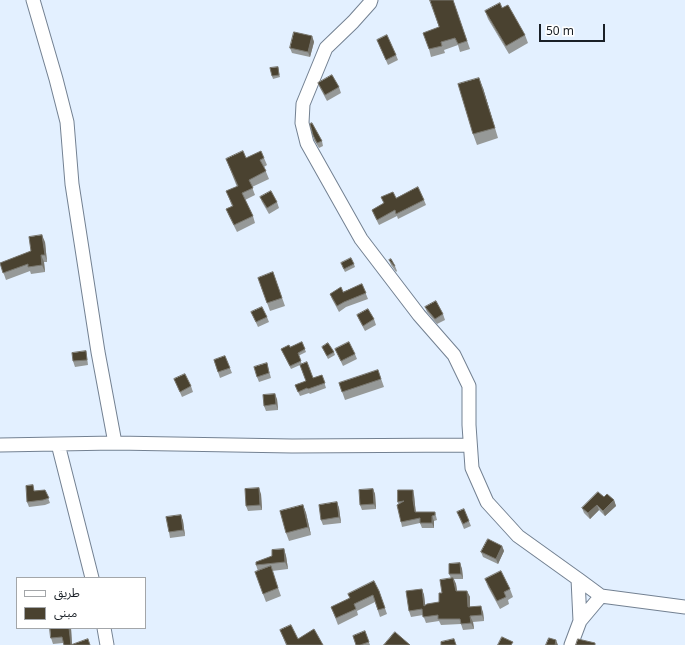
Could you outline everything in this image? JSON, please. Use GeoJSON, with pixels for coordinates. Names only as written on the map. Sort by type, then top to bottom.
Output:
{"type":"FeatureCollection","features":[{"type":"Feature","properties":{"kind":"street"},"geometry":{"type":"LineString","coordinates":[[33,0],[67,122],[73,191],[98,352],[115,443]]}},
{"type":"Feature","properties":{"kind":"street"},"geometry":{"type":"LineString","coordinates":[[374,1],[326,48],[303,104],[302,122],[307,143],[361,239],[419,315],[454,355],[469,386],[472,468],[487,502],[518,536],[578,578],[600,596],[685,607]]}},
{"type":"Feature","properties":{"kind":"street"},"geometry":{"type":"LineString","coordinates":[[0,445],[115,443],[292,446],[470,445]]}},
{"type":"Feature","properties":{"kind":"street"},"geometry":{"type":"LineString","coordinates":[[58,444],[92,577]]}},
{"type":"Feature","properties":{"kind":"street"},"geometry":{"type":"LineString","coordinates":[[578,578],[580,621]]}},
{"type":"Feature","properties":{"kind":"street"},"geometry":{"type":"LineString","coordinates":[[571,645],[580,621],[600,596]]}},
{"type":"Feature","properties":{"kind":"street"},"geometry":{"type":"LineString","coordinates":[[104,629],[107,645]]}},
{"type":"Feature","properties":{"kind":"building"},"geometry":{"type":"Polygon","coordinates":[[[430,0],[453,0],[467,41],[458,44],[455,38],[441,42],[442,46],[429,49],[423,33],[439,27],[430,0]]]}},
{"type":"Feature","properties":{"kind":"building"},"geometry":{"type":"Polygon","coordinates":[[[500,3],[502,8],[508,5],[525,35],[506,46],[485,11],[500,3]]]}},
{"type":"Feature","properties":{"kind":"building"},"geometry":{"type":"Polygon","coordinates":[[[294,32],[312,36],[308,52],[290,48],[294,32]]]}},
{"type":"Feature","properties":{"kind":"building"},"geometry":{"type":"Polygon","coordinates":[[[387,35],[396,55],[386,60],[377,40],[387,35]]]}},
{"type":"Feature","properties":{"kind":"building"},"geometry":{"type":"Polygon","coordinates":[[[278,67],[279,75],[272,76],[270,68],[278,67]]]}},
{"type":"Feature","properties":{"kind":"building"},"geometry":{"type":"Polygon","coordinates":[[[332,75],[339,87],[325,95],[318,83],[332,75]]]}},
{"type":"Feature","properties":{"kind":"building"},"geometry":{"type":"Polygon","coordinates":[[[479,78],[495,128],[473,134],[458,84],[479,78]]]}},
{"type":"Feature","properties":{"kind":"building"},"geometry":{"type":"Polygon","coordinates":[[[312,123],[322,141],[317,143],[310,124],[312,123]]]}},
{"type":"Feature","properties":{"kind":"building"},"geometry":{"type":"Polygon","coordinates":[[[243,151],[246,158],[261,151],[264,158],[260,160],[266,171],[249,180],[253,188],[242,193],[253,216],[234,225],[226,209],[233,206],[226,191],[238,186],[226,159],[243,151]]]}},
{"type":"Feature","properties":{"kind":"building"},"geometry":{"type":"Polygon","coordinates":[[[418,187],[424,200],[396,214],[395,210],[377,220],[372,210],[384,203],[381,197],[393,192],[396,198],[418,187]]]}},
{"type":"Feature","properties":{"kind":"building"},"geometry":{"type":"Polygon","coordinates":[[[271,191],[277,202],[267,208],[260,197],[271,191]]]}},
{"type":"Feature","properties":{"kind":"building"},"geometry":{"type":"Polygon","coordinates":[[[42,235],[45,255],[41,255],[42,265],[28,267],[28,264],[3,273],[0,263],[31,251],[29,237],[42,235]]]}},
{"type":"Feature","properties":{"kind":"building"},"geometry":{"type":"Polygon","coordinates":[[[351,258],[354,264],[344,269],[341,263],[351,258]]]}},
{"type":"Feature","properties":{"kind":"building"},"geometry":{"type":"Polygon","coordinates":[[[391,259],[395,266],[389,260],[391,259]]]}},
{"type":"Feature","properties":{"kind":"building"},"geometry":{"type":"Polygon","coordinates":[[[273,272],[282,298],[267,303],[258,278],[273,272]]]}},
{"type":"Feature","properties":{"kind":"building"},"geometry":{"type":"Polygon","coordinates":[[[362,284],[366,293],[337,306],[330,294],[341,287],[343,292],[362,284]]]}},
{"type":"Feature","properties":{"kind":"building"},"geometry":{"type":"Polygon","coordinates":[[[436,301],[443,314],[435,319],[425,307],[436,301]]]}},
{"type":"Feature","properties":{"kind":"building"},"geometry":{"type":"Polygon","coordinates":[[[262,307],[267,317],[256,322],[251,312],[262,307]]]}},
{"type":"Feature","properties":{"kind":"building"},"geometry":{"type":"Polygon","coordinates":[[[368,309],[374,319],[363,326],[357,315],[368,309]]]}},
{"type":"Feature","properties":{"kind":"building"},"geometry":{"type":"Polygon","coordinates":[[[302,342],[305,349],[298,353],[301,361],[290,366],[281,349],[289,345],[290,347],[302,342]]]}},
{"type":"Feature","properties":{"kind":"building"},"geometry":{"type":"Polygon","coordinates":[[[349,342],[355,354],[341,361],[335,349],[349,342]]]}},
{"type":"Feature","properties":{"kind":"building"},"geometry":{"type":"Polygon","coordinates":[[[328,343],[334,352],[327,356],[322,347],[328,343]]]}},
{"type":"Feature","properties":{"kind":"building"},"geometry":{"type":"Polygon","coordinates":[[[86,351],[87,360],[73,361],[72,353],[86,351]]]}},
{"type":"Feature","properties":{"kind":"building"},"geometry":{"type":"Polygon","coordinates":[[[225,356],[230,368],[218,372],[214,360],[225,356]]]}},
{"type":"Feature","properties":{"kind":"building"},"geometry":{"type":"Polygon","coordinates":[[[307,362],[313,378],[322,375],[325,383],[298,392],[295,385],[306,381],[300,365],[307,362]]]}},
{"type":"Feature","properties":{"kind":"building"},"geometry":{"type":"Polygon","coordinates":[[[267,363],[269,373],[257,377],[254,367],[267,363]]]}},
{"type":"Feature","properties":{"kind":"building"},"geometry":{"type":"Polygon","coordinates":[[[378,370],[381,379],[342,392],[339,383],[378,370]]]}},
{"type":"Feature","properties":{"kind":"building"},"geometry":{"type":"Polygon","coordinates":[[[185,374],[191,386],[180,392],[174,379],[185,374]]]}},
{"type":"Feature","properties":{"kind":"building"},"geometry":{"type":"Polygon","coordinates":[[[275,394],[276,404],[264,406],[263,395],[275,394]]]}},
{"type":"Feature","properties":{"kind":"building"},"geometry":{"type":"Polygon","coordinates":[[[33,485],[34,491],[45,490],[49,498],[27,502],[26,486],[33,485]]]}},
{"type":"Feature","properties":{"kind":"building"},"geometry":{"type":"Polygon","coordinates":[[[259,488],[260,505],[246,506],[245,489],[259,488]]]}},
{"type":"Feature","properties":{"kind":"building"},"geometry":{"type":"Polygon","coordinates":[[[373,489],[374,504],[360,505],[359,490],[373,489]]]}},
{"type":"Feature","properties":{"kind":"building"},"geometry":{"type":"Polygon","coordinates":[[[398,490],[413,490],[415,512],[435,512],[435,515],[432,516],[432,523],[420,523],[420,518],[401,522],[397,505],[404,501],[398,502],[398,490]]]}},
{"type":"Feature","properties":{"kind":"building"},"geometry":{"type":"Polygon","coordinates":[[[598,492],[604,497],[607,494],[614,500],[603,511],[597,505],[588,513],[582,508],[598,492]]]}},
{"type":"Feature","properties":{"kind":"building"},"geometry":{"type":"Polygon","coordinates":[[[337,502],[339,517],[321,520],[319,505],[337,502]]]}},
{"type":"Feature","properties":{"kind":"building"},"geometry":{"type":"Polygon","coordinates":[[[303,505],[308,527],[286,533],[280,511],[303,505]]]}},
{"type":"Feature","properties":{"kind":"building"},"geometry":{"type":"Polygon","coordinates":[[[464,509],[469,521],[463,524],[457,512],[464,509]]]}},
{"type":"Feature","properties":{"kind":"building"},"geometry":{"type":"Polygon","coordinates":[[[181,515],[183,530],[169,532],[166,517],[181,515]]]}},
{"type":"Feature","properties":{"kind":"building"},"geometry":{"type":"Polygon","coordinates":[[[488,539],[502,546],[496,559],[481,552],[488,539]]]}},
{"type":"Feature","properties":{"kind":"building"},"geometry":{"type":"Polygon","coordinates":[[[284,549],[285,562],[256,565],[256,562],[272,556],[272,550],[284,549]]]}},
{"type":"Feature","properties":{"kind":"building"},"geometry":{"type":"Polygon","coordinates":[[[460,563],[461,574],[449,574],[449,564],[460,563]]]}},
{"type":"Feature","properties":{"kind":"building"},"geometry":{"type":"Polygon","coordinates":[[[271,566],[278,588],[263,594],[255,572],[271,566]]]}},
{"type":"Feature","properties":{"kind":"building"},"geometry":{"type":"Polygon","coordinates":[[[501,571],[510,589],[504,592],[506,597],[497,601],[485,579],[501,571]]]}},
{"type":"Feature","properties":{"kind":"building"},"geometry":{"type":"Polygon","coordinates":[[[453,578],[456,591],[467,591],[468,607],[481,606],[482,615],[470,616],[471,623],[461,624],[460,619],[438,619],[438,615],[423,617],[422,609],[409,611],[406,591],[422,589],[424,606],[439,602],[439,593],[442,593],[440,580],[453,578]]]}},
{"type":"Feature","properties":{"kind":"building"},"geometry":{"type":"Polygon","coordinates":[[[374,581],[385,608],[378,610],[373,595],[354,604],[356,609],[336,618],[331,607],[350,598],[348,594],[374,581]]]}},
{"type":"Feature","properties":{"kind":"building"},"geometry":{"type":"Polygon","coordinates":[[[291,625],[298,639],[314,629],[323,645],[287,645],[280,630],[291,625]]]}},
{"type":"Feature","properties":{"kind":"building"},"geometry":{"type":"Polygon","coordinates":[[[50,629],[69,629],[71,645],[64,645],[62,637],[51,638],[50,629]]]}},
{"type":"Feature","properties":{"kind":"building"},"geometry":{"type":"Polygon","coordinates":[[[365,631],[369,642],[356,645],[353,636],[365,631]]]}},
{"type":"Feature","properties":{"kind":"building"},"geometry":{"type":"Polygon","coordinates":[[[395,632],[410,645],[384,645],[395,632]]]}},
{"type":"Feature","properties":{"kind":"building"},"geometry":{"type":"Polygon","coordinates":[[[502,637],[513,642],[511,645],[498,645],[502,637]]]}},
{"type":"Feature","properties":{"kind":"building"},"geometry":{"type":"Polygon","coordinates":[[[549,638],[556,640],[555,645],[546,645],[549,638]]]}},
{"type":"Feature","properties":{"kind":"building"},"geometry":{"type":"Polygon","coordinates":[[[88,639],[90,645],[71,645],[88,639]]]}},
{"type":"Feature","properties":{"kind":"building"},"geometry":{"type":"Polygon","coordinates":[[[454,639],[456,645],[441,645],[441,642],[454,639]]]}},
{"type":"Feature","properties":{"kind":"building"},"geometry":{"type":"Polygon","coordinates":[[[578,639],[595,643],[595,645],[576,645],[578,639]]]}}]}
